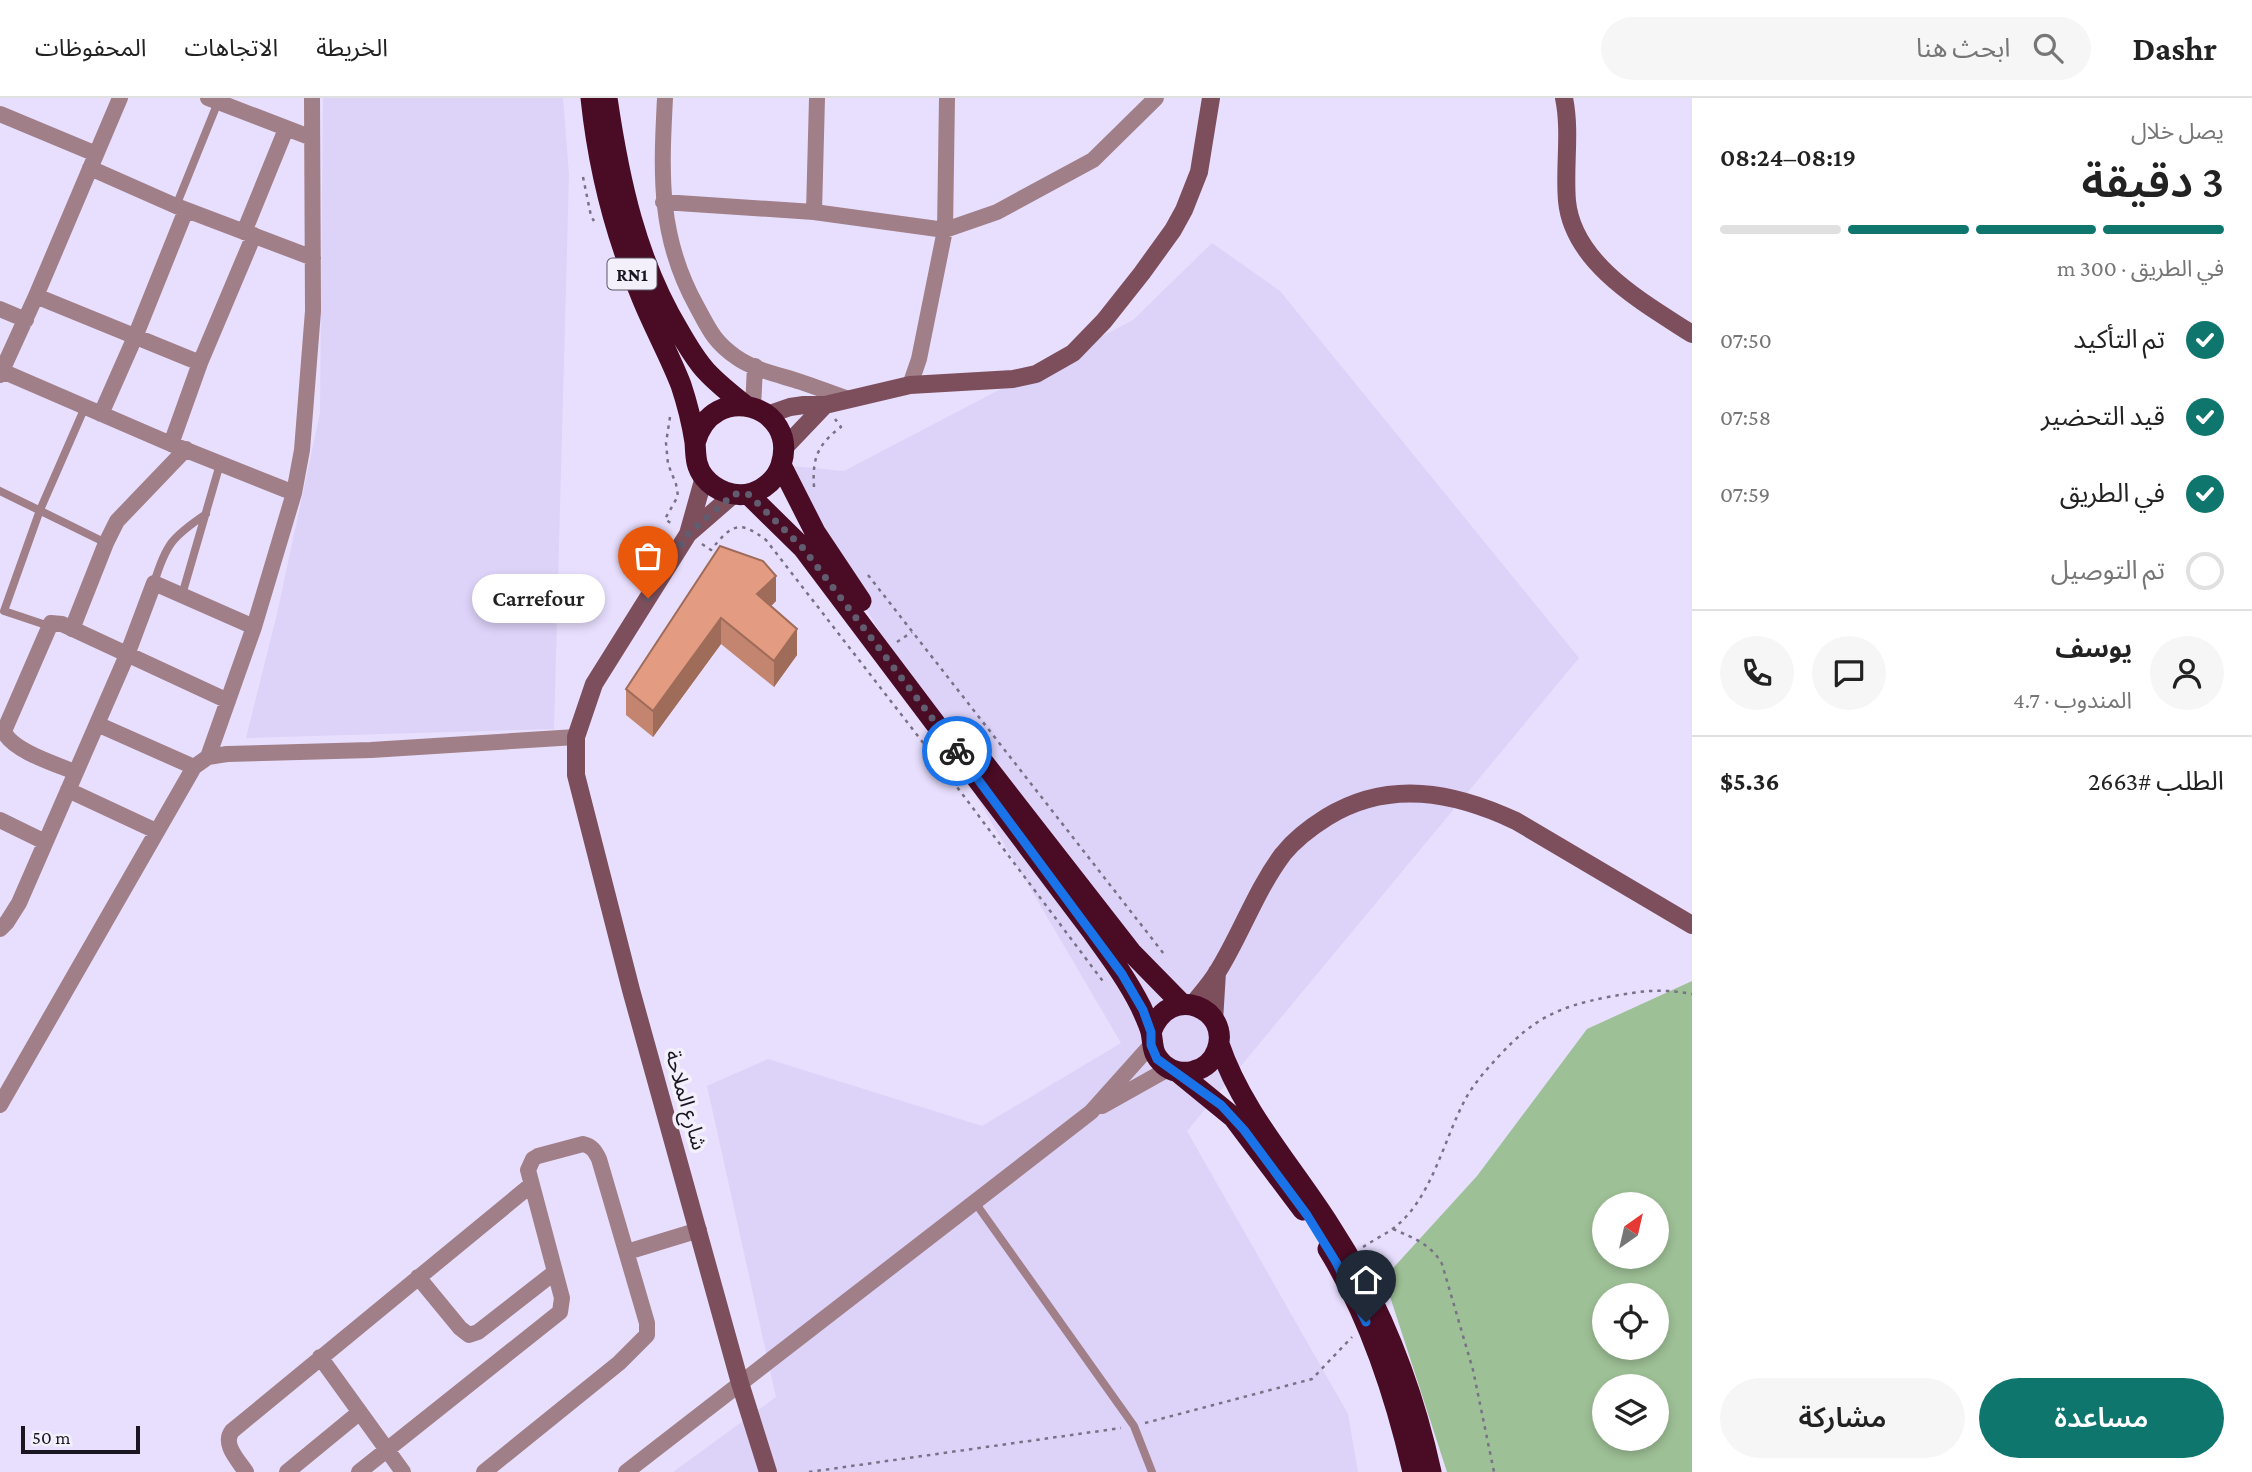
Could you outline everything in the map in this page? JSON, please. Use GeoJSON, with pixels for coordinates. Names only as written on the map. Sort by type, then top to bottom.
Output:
{"type":"FeatureCollection","features":[{"type":"Feature","properties":{"kind":"highway","name":"RN1"},"geometry":{"type":"LineString","coordinates":[[591,98],[598,146],[617,229],[639,291],[680,383],[695,443],[695,455],[704,477]]}},
{"type":"Feature","properties":{"kind":"highway","name":"RN1"},"geometry":{"type":"LineString","coordinates":[[607,98],[624,196],[653,282],[665,308],[698,361],[716,381],[779,430],[783,457],[824,548],[892,645],[1114,932],[1150,973],[1187,1004],[1205,1011],[1214,1021]]}},
{"type":"Feature","properties":{"kind":"highway"},"geometry":{"type":"LineString","coordinates":[[695,443],[702,425],[717,411],[736,405],[755,409]]}},
{"type":"Feature","properties":{"kind":"highway"},"geometry":{"type":"LineString","coordinates":[[704,477],[723,491],[741,494],[758,491],[776,476],[783,457]]}},
{"type":"Feature","properties":{"kind":"highway"},"geometry":{"type":"LineString","coordinates":[[741,494],[803,548],[1091,930],[1143,1010],[1157,1059],[1221,1105],[1233,1117],[1307,1215],[1336,1262],[1366,1322],[1396,1404],[1413,1472]]}},
{"type":"Feature","properties":{"kind":"highway"},"geometry":{"type":"LineString","coordinates":[[1151,1039],[1155,1022],[1162,1013],[1171,1007],[1187,1004]]}},
{"type":"Feature","properties":{"kind":"highway"},"geometry":{"type":"LineString","coordinates":[[1214,1021],[1228,1070],[1247,1106],[1313,1200],[1365,1284],[1397,1357],[1420,1426],[1431,1472]]}},
{"type":"Feature","properties":{"kind":"highway"},"geometry":{"type":"LineString","coordinates":[[1173,1071],[1192,1072],[1205,1067],[1214,1057],[1219,1044]]}},
{"type":"Feature","properties":{"kind":"street"},"geometry":{"type":"LineString","coordinates":[[120,98],[1,373],[294,493]]}},
{"type":"Feature","properties":{"kind":"street"},"geometry":{"type":"LineString","coordinates":[[208,757],[254,627],[294,493],[302,450],[310,372],[313,258],[312,98]]}},
{"type":"Feature","properties":{"kind":"street"},"geometry":{"type":"LineString","coordinates":[[665,98],[663,202],[673,254],[686,287],[715,341],[738,359],[846,398]]}},
{"type":"Feature","properties":{"kind":"street"},"geometry":{"type":"LineString","coordinates":[[814,212],[817,98]]}},
{"type":"Feature","properties":{"kind":"street"},"geometry":{"type":"LineString","coordinates":[[910,385],[919,359],[944,230],[947,98]]}},
{"type":"Feature","properties":{"kind":"street"},"geometry":{"type":"LineString","coordinates":[[663,202],[814,212],[944,230],[997,212],[1093,160],[1156,98]]}},
{"type":"Feature","properties":{"kind":"street"},"geometry":{"type":"LineString","coordinates":[[755,366],[755,409],[825,405],[910,385],[1013,379],[1036,374],[1054,365],[1089,338],[1173,230],[1199,172],[1212,98]]}},
{"type":"Feature","properties":{"kind":"street"},"geometry":{"type":"LineString","coordinates":[[1564,98],[1568,133],[1567,200],[1570,219],[1577,236],[1611,277],[1692,334]]}},
{"type":"Feature","properties":{"kind":"street"},"geometry":{"type":"LineString","coordinates":[[213,100],[312,138]]}},
{"type":"Feature","properties":{"kind":"street"},"geometry":{"type":"LineString","coordinates":[[0,114],[181,208],[313,258]]}},
{"type":"Feature","properties":{"kind":"street"},"geometry":{"type":"LineString","coordinates":[[72,628],[117,521],[179,447],[200,363],[286,129]]}},
{"type":"Feature","properties":{"kind":"street"},"geometry":{"type":"LineString","coordinates":[[101,414],[135,337],[181,208]]}},
{"type":"Feature","properties":{"kind":"street"},"geometry":{"type":"LineString","coordinates":[[36,296],[200,363]]}},
{"type":"Feature","properties":{"kind":"street"},"geometry":{"type":"LineString","coordinates":[[0,309],[26,320]]}},
{"type":"Feature","properties":{"kind":"street"},"geometry":{"type":"LineString","coordinates":[[783,457],[825,405]]}},
{"type":"Feature","properties":{"kind":"street"},"geometry":{"type":"LineString","coordinates":[[695,539],[704,477]]}},
{"type":"Feature","properties":{"kind":"street"},"geometry":{"type":"LineString","coordinates":[[695,539],[741,494]]}},
{"type":"Feature","properties":{"kind":"street","name":"شارع الملاحة"},"geometry":{"type":"LineString","coordinates":[[695,539],[594,684],[576,737],[576,775],[631,990],[740,1383],[768,1472]]}},
{"type":"Feature","properties":{"kind":"street"},"geometry":{"type":"LineString","coordinates":[[0,929],[19,903],[127,655],[154,583],[254,627]]}},
{"type":"Feature","properties":{"kind":"street"},"geometry":{"type":"LineString","coordinates":[[75,772],[17,746],[6,736],[5,731],[51,623],[59,622],[228,701]]}},
{"type":"Feature","properties":{"kind":"street"},"geometry":{"type":"LineString","coordinates":[[97,724],[194,768]]}},
{"type":"Feature","properties":{"kind":"street"},"geometry":{"type":"LineString","coordinates":[[1,1103],[156,831],[194,768],[208,757],[576,737]]}},
{"type":"Feature","properties":{"kind":"street"},"geometry":{"type":"LineString","coordinates":[[68,790],[156,831]]}},
{"type":"Feature","properties":{"kind":"street"},"geometry":{"type":"LineString","coordinates":[[1187,1004],[1217,972],[1266,883],[1297,838],[1337,811],[1358,801],[1390,795],[1427,794],[1472,802],[1492,810],[1516,821],[1692,925]]}},
{"type":"Feature","properties":{"kind":"street"},"geometry":{"type":"LineString","coordinates":[[0,820],[45,842]]}},
{"type":"Feature","properties":{"kind":"street"},"geometry":{"type":"LineString","coordinates":[[1214,1021],[1217,972]]}},
{"type":"Feature","properties":{"kind":"street"},"geometry":{"type":"LineString","coordinates":[[1091,1112],[1151,1039]]}},
{"type":"Feature","properties":{"kind":"street"},"geometry":{"type":"LineString","coordinates":[[626,1472],[1091,1112],[1173,1071]]}},
{"type":"Feature","properties":{"kind":"street"},"geometry":{"type":"LineString","coordinates":[[359,1472],[556,1317],[563,1303],[528,1170],[533,1159],[583,1144],[593,1148],[599,1159],[647,1323],[647,1335],[619,1363],[484,1472]]}},
{"type":"Feature","properties":{"kind":"street"},"geometry":{"type":"LineString","coordinates":[[246,1472],[228,1444],[230,1433],[531,1185]]}},
{"type":"Feature","properties":{"kind":"street"},"geometry":{"type":"LineString","coordinates":[[627,1252],[699,1230]]}},
{"type":"Feature","properties":{"kind":"street"},"geometry":{"type":"LineString","coordinates":[[418,1278],[469,1335],[478,1332],[555,1272]]}},
{"type":"Feature","properties":{"kind":"street"},"geometry":{"type":"LineString","coordinates":[[320,1357],[403,1472]]}},
{"type":"Feature","properties":{"kind":"street"},"geometry":{"type":"LineString","coordinates":[[287,1472],[360,1412]]}},
{"type":"Feature","properties":{"kind":"lane"},"geometry":{"type":"LineString","coordinates":[[181,208],[213,100]]}},
{"type":"Feature","properties":{"kind":"lane"},"geometry":{"type":"LineString","coordinates":[[48,626],[2,610],[40,510],[85,407]]}},
{"type":"Feature","properties":{"kind":"lane"},"geometry":{"type":"LineString","coordinates":[[182,596],[220,464]]}},
{"type":"Feature","properties":{"kind":"lane"},"geometry":{"type":"LineString","coordinates":[[0,491],[106,543]]}},
{"type":"Feature","properties":{"kind":"lane"},"geometry":{"type":"LineString","coordinates":[[154,583],[162,557],[172,541],[206,514]]}},
{"type":"Feature","properties":{"kind":"lane"},"geometry":{"type":"LineString","coordinates":[[974,1201],[1134,1426],[1152,1472]]}},
{"type":"Feature","properties":{"kind":"path"},"geometry":{"type":"LineString","coordinates":[[814,488],[815,461],[824,440],[841,427],[825,405]]}},
{"type":"Feature","properties":{"kind":"path"},"geometry":{"type":"LineString","coordinates":[[670,415],[666,443],[668,464],[678,496],[665,519],[672,524]]}},
{"type":"Feature","properties":{"kind":"path"},"geometry":{"type":"LineString","coordinates":[[695,539],[711,550],[726,532],[743,527],[752,529],[766,540],[945,771],[1106,986]]}},
{"type":"Feature","properties":{"kind":"path"},"geometry":{"type":"LineString","coordinates":[[862,568],[1164,954],[1150,973]]}},
{"type":"Feature","properties":{"kind":"path"},"geometry":{"type":"LineString","coordinates":[[892,645],[912,632]]}},
{"type":"Feature","properties":{"kind":"path"},"geometry":{"type":"LineString","coordinates":[[1349,1255],[1393,1229],[1416,1203],[1427,1187],[1465,1100],[1477,1080],[1519,1034],[1534,1023],[1576,1003],[1646,990],[1692,995]]}},
{"type":"Feature","properties":{"kind":"path"},"geometry":{"type":"LineString","coordinates":[[1393,1229],[1423,1243],[1442,1264],[1473,1370],[1494,1472]]}},
{"type":"Feature","properties":{"kind":"path"},"geometry":{"type":"LineString","coordinates":[[809,1472],[1134,1426],[1312,1379],[1366,1322]]}},
{"type":"Feature","properties":{"kind":"shaded area"},"geometry":{"type":"Polygon","coordinates":[[[323,98],[563,98],[569,175],[554,729],[246,738],[277,614],[320,413],[323,98]]]}},
{"type":"Feature","properties":{"kind":"shaded area"},"geometry":{"type":"Polygon","coordinates":[[[1212,243],[1280,291],[1579,658],[1187,1131],[1348,1414],[1358,1472],[673,1472],[776,1397],[707,1086],[768,1059],[982,1126],[1121,1043],[782,465],[844,471],[1133,320],[1212,243]]]}},
{"type":"Feature","properties":{"kind":"green space"},"geometry":{"type":"Polygon","coordinates":[[[1692,981],[1692,1472],[1447,1472],[1384,1278],[1477,1176],[1587,1029],[1692,981]]]}},
{"type":"Feature","properties":{"kind":"building"},"geometry":{"type":"Polygon","coordinates":[[[720,546],[763,561],[776,576],[757,594],[797,629],[774,661],[721,618],[653,711],[626,689],[720,546]]]}},
{"type":"Feature","properties":{"kind":"way so far"},"geometry":{"type":"LineString","coordinates":[[648,598],[688,534],[734,494],[748,494],[803,548],[957,751]]}},
{"type":"Feature","properties":{"kind":"place","name":"Carrefour"},"geometry":{"type":"Point","coordinates":[648,598]}},
{"type":"Feature","properties":{"kind":"route"},"geometry":{"type":"LineString","coordinates":[[957,751],[1122,974],[1143,1010],[1157,1059],[1221,1105],[1244,1130],[1307,1215],[1336,1262],[1366,1322]]}}]}
